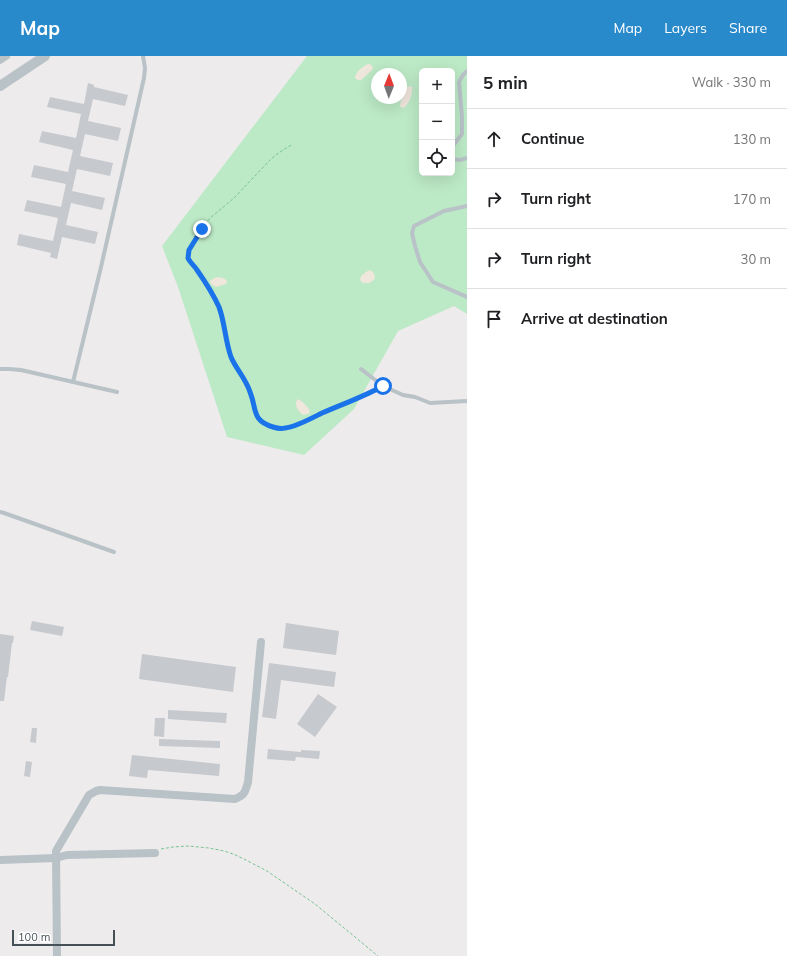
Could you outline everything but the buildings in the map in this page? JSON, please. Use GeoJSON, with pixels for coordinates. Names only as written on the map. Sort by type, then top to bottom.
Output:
{"type":"FeatureCollection","features":[{"type":"Feature","properties":{"kind":"street"},"geometry":{"type":"LineString","coordinates":[[0,60],[6,56]]}},
{"type":"Feature","properties":{"kind":"street"},"geometry":{"type":"LineString","coordinates":[[0,86],[45,56]]}},
{"type":"Feature","properties":{"kind":"street"},"geometry":{"type":"LineString","coordinates":[[57,956],[56,851],[89,795],[100,790],[235,799],[244,793],[248,782],[261,642]]}},
{"type":"Feature","properties":{"kind":"street"},"geometry":{"type":"LineString","coordinates":[[0,860],[56,858],[68,855],[155,853]]}},
{"type":"Feature","properties":{"kind":"lane"},"geometry":{"type":"LineString","coordinates":[[73,382],[144,78],[145,68],[143,56]]}},
{"type":"Feature","properties":{"kind":"lane"},"geometry":{"type":"LineString","coordinates":[[455,143],[462,134],[459,82],[467,71]]}},
{"type":"Feature","properties":{"kind":"lane"},"geometry":{"type":"LineString","coordinates":[[455,159],[467,158]]}},
{"type":"Feature","properties":{"kind":"lane"},"geometry":{"type":"LineString","coordinates":[[467,206],[444,211],[434,215],[414,226],[412,233],[414,246],[420,262],[433,282],[467,297]]}},
{"type":"Feature","properties":{"kind":"lane"},"geometry":{"type":"LineString","coordinates":[[0,369],[21,370],[117,392]]}},
{"type":"Feature","properties":{"kind":"lane"},"geometry":{"type":"LineString","coordinates":[[361,369],[383,386],[403,395],[415,397],[430,403],[467,401]]}},
{"type":"Feature","properties":{"kind":"lane"},"geometry":{"type":"LineString","coordinates":[[0,512],[4,512],[114,552]]}},
{"type":"Feature","properties":{"kind":"path"},"geometry":{"type":"LineString","coordinates":[[291,145],[270,160],[234,198],[209,219],[189,250],[188,258],[218,305],[223,318],[227,343],[231,356],[234,364],[246,381],[254,403],[256,415],[259,420],[273,427],[285,428],[363,397],[383,386]]}},
{"type":"Feature","properties":{"kind":"path"},"geometry":{"type":"LineString","coordinates":[[155,853],[158,850],[188,846],[224,850],[233,854],[267,871],[315,904],[378,956]]}},
{"type":"Feature","properties":{"kind":"green space"},"geometry":{"type":"Polygon","coordinates":[[[307,56],[467,56],[467,314],[454,306],[398,331],[354,409],[304,455],[227,437],[178,287],[162,246],[307,56]]]}},
{"type":"Feature","properties":{"kind":"sand"},"geometry":{"type":"Polygon","coordinates":[[[370,64],[373,67],[361,80],[358,80],[355,78],[357,73],[364,66],[370,64]]]}},
{"type":"Feature","properties":{"kind":"sand"},"geometry":{"type":"Polygon","coordinates":[[[407,87],[412,87],[412,93],[409,101],[406,106],[404,108],[400,107],[400,104],[407,104],[407,87]]]}},
{"type":"Feature","properties":{"kind":"sand"},"geometry":{"type":"Polygon","coordinates":[[[370,270],[373,272],[375,277],[374,280],[369,283],[363,283],[360,280],[361,276],[370,270]]]}},
{"type":"Feature","properties":{"kind":"sand"},"geometry":{"type":"Polygon","coordinates":[[[217,277],[226,280],[226,284],[216,287],[211,284],[210,281],[217,277]]]}},
{"type":"Feature","properties":{"kind":"sand"},"geometry":{"type":"Polygon","coordinates":[[[298,399],[308,408],[310,412],[308,414],[303,415],[298,409],[296,403],[298,399]]]}},
{"type":"Feature","properties":{"kind":"route"},"geometry":{"type":"LineString","coordinates":[[202,229],[189,250],[188,258],[218,305],[223,318],[227,343],[231,356],[234,364],[246,381],[254,403],[256,415],[259,420],[273,427],[285,428],[363,397],[383,386]]}}]}
